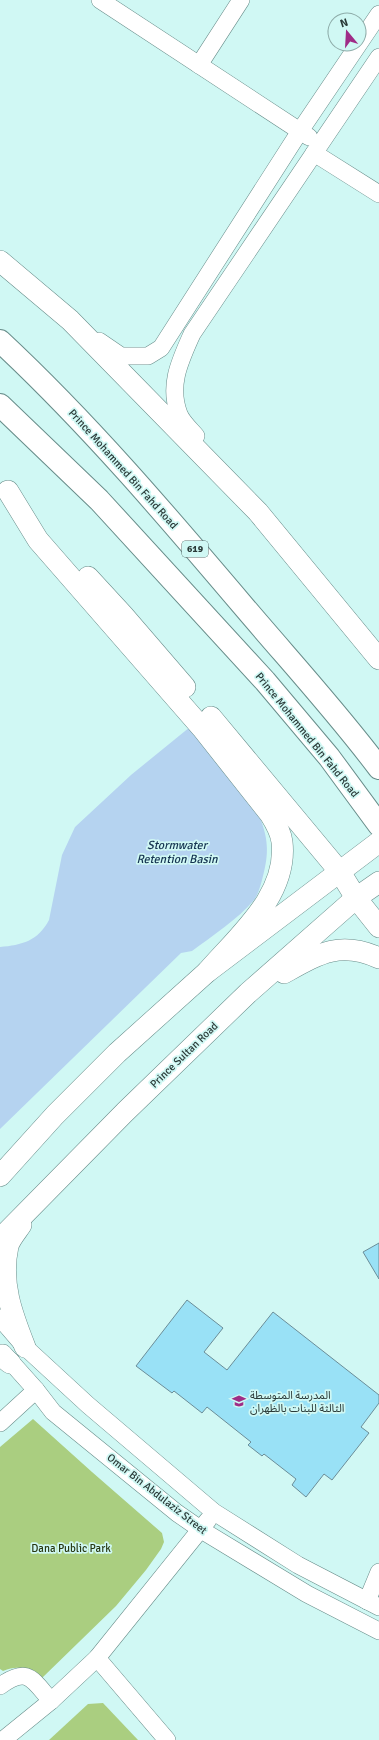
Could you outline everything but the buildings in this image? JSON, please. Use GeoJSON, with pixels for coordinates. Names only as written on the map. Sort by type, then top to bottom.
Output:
{"type":"FeatureCollection","features":[{"type":"Feature","properties":{"kind":"highway","name":"Prince Mohammed Bin Fahd Road"},"geometry":{"type":"LineString","coordinates":[[0,341],[41,379],[182,534],[379,768]]}},
{"type":"Feature","properties":{"kind":"highway","name":"Prince Mohammed Bin Fahd Road"},"geometry":{"type":"LineString","coordinates":[[0,405],[99,500],[260,676],[329,757],[379,825]]}},
{"type":"Feature","properties":{"kind":"main road"},"geometry":{"type":"LineString","coordinates":[[0,261],[70,320],[258,512],[379,659]]}},
{"type":"Feature","properties":{"kind":"main road"},"geometry":{"type":"LineString","coordinates":[[4,488],[123,614],[252,765],[340,872],[356,898],[379,928]]}},
{"type":"Feature","properties":{"kind":"main road"},"geometry":{"type":"LineString","coordinates":[[4,488],[38,540],[202,728],[270,814],[277,827],[282,846],[279,877],[263,907],[207,972]]}},
{"type":"Feature","properties":{"kind":"main road"},"geometry":{"type":"LineString","coordinates":[[362,638],[379,655]]}},
{"type":"Feature","properties":{"kind":"main road"},"geometry":{"type":"LineString","coordinates":[[0,1176],[55,1115],[117,1053],[207,972],[379,842]]}},
{"type":"Feature","properties":{"kind":"main road","name":"Prince Sultan Road"},"geometry":{"type":"LineString","coordinates":[[0,1239],[125,1112],[248,993],[356,898],[379,882]]}},
{"type":"Feature","properties":{"kind":"main road"},"geometry":{"type":"LineString","coordinates":[[248,993],[323,952],[344,949],[358,950],[379,958]]}},
{"type":"Feature","properties":{"kind":"main road"},"geometry":{"type":"LineString","coordinates":[[25,1347],[12,1314],[4,1281],[9,1245],[31,1208]]}},
{"type":"Feature","properties":{"kind":"street"},"geometry":{"type":"LineString","coordinates":[[100,0],[300,131],[317,149],[379,194]]}},
{"type":"Feature","properties":{"kind":"street"},"geometry":{"type":"LineString","coordinates":[[199,65],[241,0]]}},
{"type":"Feature","properties":{"kind":"street"},"geometry":{"type":"LineString","coordinates":[[70,320],[121,356],[148,356],[161,348],[300,131],[379,14]]}},
{"type":"Feature","properties":{"kind":"street"},"geometry":{"type":"LineString","coordinates":[[258,512],[179,416],[173,391],[176,370],[192,334],[379,57]]}},
{"type":"Feature","properties":{"kind":"street"},"geometry":{"type":"LineString","coordinates":[[0,1318],[25,1347],[88,1404],[214,1512],[298,1565],[373,1604],[379,1572]]}},
{"type":"Feature","properties":{"kind":"street","name":"Omar Bin Abdulaziz Street"},"geometry":{"type":"LineString","coordinates":[[3,1356],[36,1390],[53,1412],[177,1513],[200,1529],[307,1594],[379,1631]]}},
{"type":"Feature","properties":{"kind":"street"},"geometry":{"type":"LineString","coordinates":[[1,1421],[36,1390]]}},
{"type":"Feature","properties":{"kind":"street"},"geometry":{"type":"LineString","coordinates":[[3,1740],[50,1701],[97,1658],[214,1512]]}},
{"type":"Feature","properties":{"kind":"street"},"geometry":{"type":"LineString","coordinates":[[97,1658],[167,1740]]}},
{"type":"Feature","properties":{"kind":"street"},"geometry":{"type":"LineString","coordinates":[[0,1686],[12,1678],[23,1676],[32,1679],[50,1701]]}},
{"type":"Feature","properties":{"kind":"green space","name":"Dana Public Park"},"geometry":{"type":"Polygon","coordinates":[[[33,1419],[162,1533],[164,1542],[161,1549],[146,1570],[116,1606],[42,1678],[23,1668],[14,1668],[3,1671],[0,1669],[0,1447],[33,1419]]]}},
{"type":"Feature","properties":{"kind":"green space"},"geometry":{"type":"Polygon","coordinates":[[[103,1703],[138,1740],[49,1740],[88,1704],[103,1703]]]}},
{"type":"Feature","properties":{"kind":"water","name":"Stormwater Retention Basin"},"geometry":{"type":"Polygon","coordinates":[[[190,727],[259,815],[265,832],[267,855],[257,896],[240,914],[192,951],[181,953],[0,1129],[0,947],[29,941],[40,933],[45,927],[49,920],[62,855],[75,827],[131,775],[190,727]]]}},
{"type":"Feature","properties":{"kind":"place","name":"المدرسة المتوسطة الثالثة للبنات بالظهران"},"geometry":{"type":"Point","coordinates":[239,1401]}}]}
